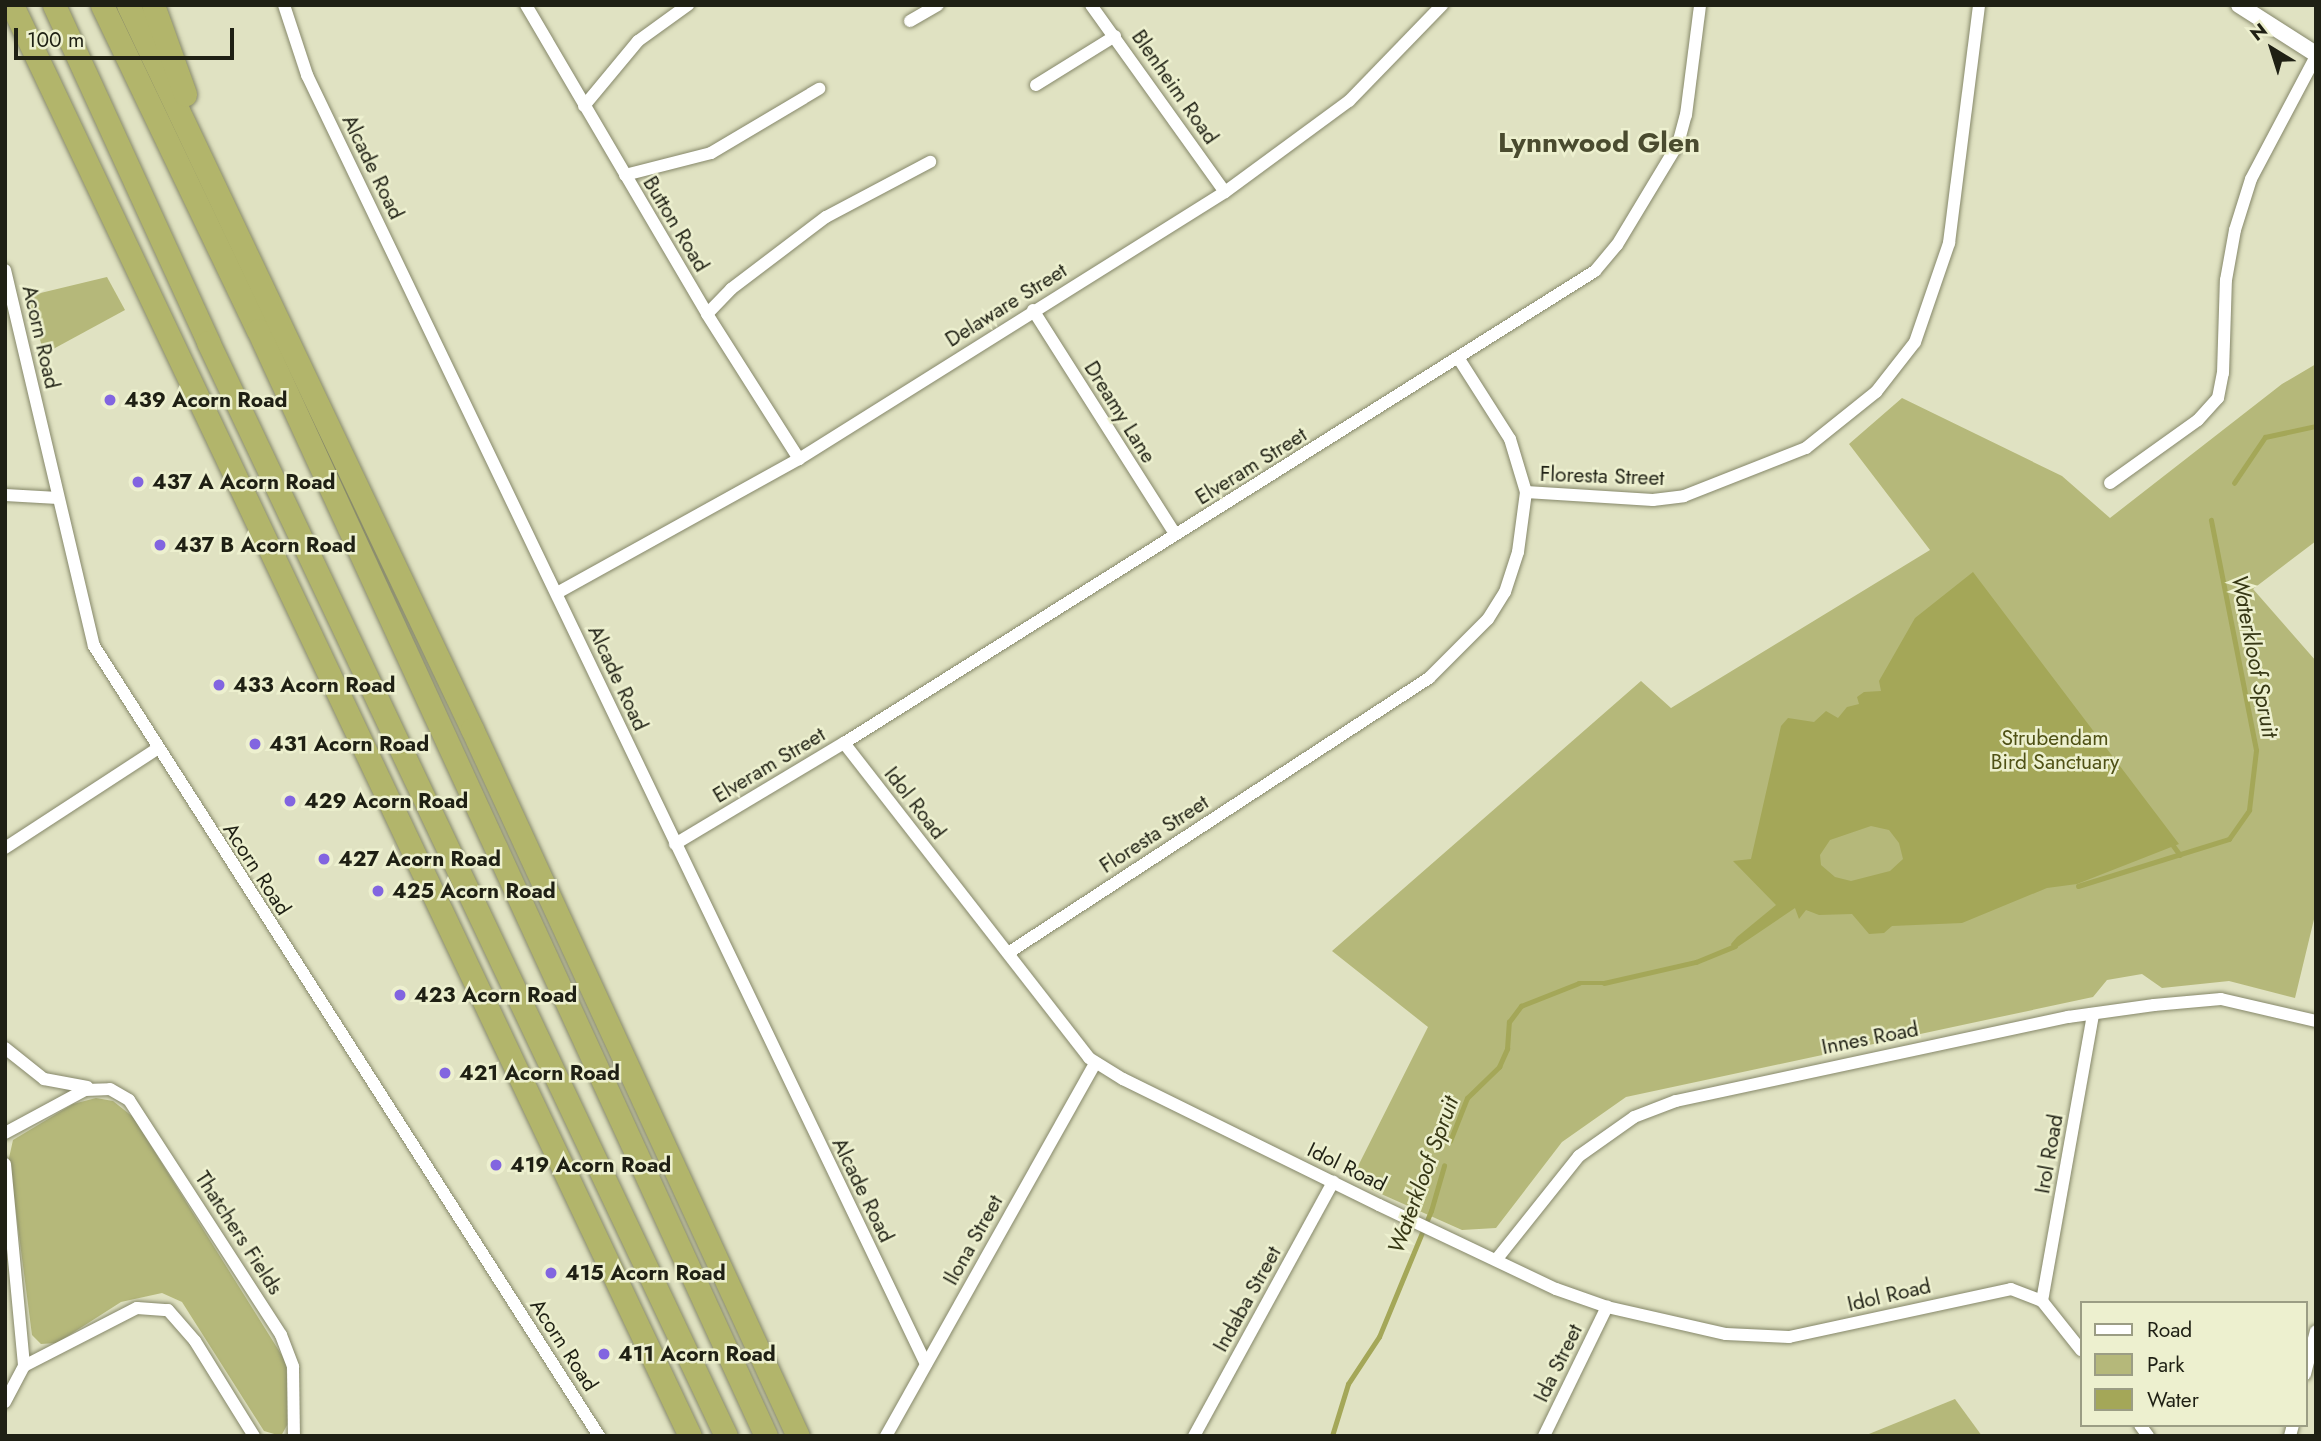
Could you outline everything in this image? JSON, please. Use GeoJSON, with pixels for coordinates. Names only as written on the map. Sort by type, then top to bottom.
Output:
{"type":"FeatureCollection","features":[{"type":"Feature","properties":{"kind":"highway"},"geometry":{"type":"LineString","coordinates":[[12,5],[690,1436]]}},
{"type":"Feature","properties":{"kind":"highway"},"geometry":{"type":"LineString","coordinates":[[26,5],[90,173]]}},
{"type":"Feature","properties":{"kind":"highway"},"geometry":{"type":"LineString","coordinates":[[54,5],[208,342],[726,1436]]}},
{"type":"Feature","properties":{"kind":"highway"},"geometry":{"type":"LineString","coordinates":[[102,5],[258,330],[766,1436]]}},
{"type":"Feature","properties":{"kind":"highway"},"geometry":{"type":"LineString","coordinates":[[128,5],[281,321],[798,1436]]}},
{"type":"Feature","properties":{"kind":"highway"},"geometry":{"type":"LineString","coordinates":[[134,5],[163,81]]}},
{"type":"Feature","properties":{"kind":"highway"},"geometry":{"type":"LineString","coordinates":[[153,5],[180,83],[281,321]]}},
{"type":"Feature","properties":{"kind":"highway"},"geometry":{"type":"LineString","coordinates":[[778,1388],[805,1436]]}},
{"type":"Feature","properties":{"kind":"street","name":"Alcade Road"},"geometry":{"type":"LineString","coordinates":[[284,5],[307,75],[926,1364]]}},
{"type":"Feature","properties":{"kind":"street","name":"Button Road"},"geometry":{"type":"LineString","coordinates":[[526,5],[707,314],[799,459]]}},
{"type":"Feature","properties":{"kind":"street"},"geometry":{"type":"LineString","coordinates":[[584,106],[604,76],[638,41],[688,5]]}},
{"type":"Feature","properties":{"kind":"street"},"geometry":{"type":"LineString","coordinates":[[910,21],[938,5]]}},
{"type":"Feature","properties":{"kind":"street","name":"Blenheim Road"},"geometry":{"type":"LineString","coordinates":[[1091,5],[1226,192]]}},
{"type":"Feature","properties":{"kind":"street","name":"Delaware Street"},"geometry":{"type":"LineString","coordinates":[[557,593],[799,459],[1033,310],[1226,192],[1349,101],[1442,5]]}},
{"type":"Feature","properties":{"kind":"street","name":"Elveram Street"},"geometry":{"type":"LineString","coordinates":[[675,844],[844,743],[1576,286],[1617,245],[1664,172],[1681,134],[1700,5]]}},
{"type":"Feature","properties":{"kind":"street","name":"Floresta Street"},"geometry":{"type":"LineString","coordinates":[[1008,953],[1429,678],[1479,628],[1505,592],[1518,552],[1526,492],[1660,500],[1696,492],[1806,449],[1886,382],[1915,342],[1949,243],[1979,5]]}},
{"type":"Feature","properties":{"kind":"street"},"geometry":{"type":"LineString","coordinates":[[2110,483],[2198,420],[2218,398],[2223,373],[2226,280],[2235,230],[2251,179],[2316,55],[2239,5]]}},
{"type":"Feature","properties":{"kind":"street"},"geometry":{"type":"LineString","coordinates":[[1036,85],[1115,36]]}},
{"type":"Feature","properties":{"kind":"street"},"geometry":{"type":"LineString","coordinates":[[625,176],[712,153],[818,89]]}},
{"type":"Feature","properties":{"kind":"street"},"geometry":{"type":"LineString","coordinates":[[707,314],[731,289],[826,217],[930,162]]}},
{"type":"Feature","properties":{"kind":"street","name":"Acorn Road"},"geometry":{"type":"LineString","coordinates":[[5,270],[94,646],[599,1436]]}},
{"type":"Feature","properties":{"kind":"street","name":"Dreamy Lane"},"geometry":{"type":"LineString","coordinates":[[1033,310],[1175,534]]}},
{"type":"Feature","properties":{"kind":"street"},"geometry":{"type":"LineString","coordinates":[[1459,359],[1510,439],[1526,492]]}},
{"type":"Feature","properties":{"kind":"street"},"geometry":{"type":"LineString","coordinates":[[5,495],[58,498]]}},
{"type":"Feature","properties":{"kind":"street","name":"Idol Road"},"geometry":{"type":"LineString","coordinates":[[844,743],[1076,1044],[1095,1063],[1453,1240],[1607,1307],[1769,1339],[1817,1332],[2003,1289],[2025,1292],[2042,1301]]}},
{"type":"Feature","properties":{"kind":"street"},"geometry":{"type":"LineString","coordinates":[[5,848],[157,748]]}},
{"type":"Feature","properties":{"kind":"street","name":"Innes Road"},"geometry":{"type":"LineString","coordinates":[[1496,1260],[1569,1165],[1612,1130],[1653,1109],[1755,1081],[2093,1014],[2221,999],[2316,1021]]}},
{"type":"Feature","properties":{"kind":"street","name":"Irol Road"},"geometry":{"type":"LineString","coordinates":[[2042,1301],[2093,1014]]}},
{"type":"Feature","properties":{"kind":"street","name":"Thatchers Fields"},"geometry":{"type":"LineString","coordinates":[[5,1048],[54,1083],[110,1090],[134,1105],[281,1335],[293,1367],[294,1436]]}},
{"type":"Feature","properties":{"kind":"street","name":"Ilona Street"},"geometry":{"type":"LineString","coordinates":[[886,1436],[1095,1063]]}},
{"type":"Feature","properties":{"kind":"street"},"geometry":{"type":"LineString","coordinates":[[5,1132],[91,1088]]}},
{"type":"Feature","properties":{"kind":"street"},"geometry":{"type":"LineString","coordinates":[[5,1164],[24,1366],[5,1402]]}},
{"type":"Feature","properties":{"kind":"street","name":"Indaba Street"},"geometry":{"type":"LineString","coordinates":[[1194,1436],[1334,1182]]}},
{"type":"Feature","properties":{"kind":"street"},"geometry":{"type":"LineString","coordinates":[[2042,1301],[2080,1349]]}},
{"type":"Feature","properties":{"kind":"street","name":"Ida Street"},"geometry":{"type":"LineString","coordinates":[[1544,1436],[1607,1307]]}},
{"type":"Feature","properties":{"kind":"street"},"geometry":{"type":"LineString","coordinates":[[24,1366],[136,1308],[168,1310],[195,1341],[254,1436]]}},
{"type":"Feature","properties":{"kind":"street"},"geometry":{"type":"LineString","coordinates":[[2307,1366],[2316,1331]]}},
{"type":"Feature","properties":{"kind":"green space"},"geometry":{"type":"Polygon","coordinates":[[[107,277],[125,310],[44,354],[28,296],[107,277]]]}},
{"type":"Feature","properties":{"kind":"green space","name":"Strubendam Bird Sanctuary"},"geometry":{"type":"Polygon","coordinates":[[[2316,364],[2316,541],[2253,589],[2316,661],[2316,911],[2295,998],[2229,981],[2162,988],[2142,974],[2107,980],[2093,997],[1626,1097],[1562,1142],[1496,1228],[1462,1230],[1370,1189],[1373,1180],[1354,1174],[1428,1027],[1332,951],[1641,681],[1671,708],[1930,550],[1849,444],[1902,398],[2062,476],[2110,518],[2282,384],[2316,364]]]}},
{"type":"Feature","properties":{"kind":"green space"},"geometry":{"type":"Polygon","coordinates":[[[96,1098],[113,1101],[133,1117],[286,1362],[290,1420],[281,1436],[264,1431],[182,1302],[162,1293],[121,1302],[57,1343],[41,1344],[32,1335],[9,1158],[13,1140],[73,1104],[96,1098]]]}},
{"type":"Feature","properties":{"kind":"green space"},"geometry":{"type":"Polygon","coordinates":[[[1955,1399],[1982,1436],[1864,1436],[1955,1399]]]}},
{"type":"Feature","properties":{"kind":"water"},"geometry":{"type":"Polygon","coordinates":[[[1973,572],[2179,844],[2077,884],[2047,888],[1962,923],[1892,926],[1884,933],[1869,934],[1852,914],[1819,915],[1806,910],[1799,919],[1795,908],[1733,950],[1731,944],[1737,937],[1776,905],[1733,861],[1751,859],[1781,726],[1788,718],[1814,722],[1826,711],[1838,718],[1847,707],[1859,704],[1857,697],[1864,692],[1881,691],[1879,681],[1915,618],[1973,572]],[[1871,826],[1830,840],[1820,855],[1821,865],[1835,877],[1851,881],[1890,871],[1903,859],[1899,843],[1889,830],[1871,826]]]}},
{"type":"Feature","properties":{"kind":"waterway","name":"Waterkloof Spruit"},"geometry":{"type":"LineString","coordinates":[[2234,483],[2265,437],[2316,426]]}},
{"type":"Feature","properties":{"kind":"waterway","name":"Waterkloof Spruit"},"geometry":{"type":"LineString","coordinates":[[2078,886],[2229,839],[2249,810],[2256,750],[2211,520]]}},
{"type":"Feature","properties":{"kind":"waterway","name":"Waterkloof Spruit"},"geometry":{"type":"LineString","coordinates":[[2170,841],[2180,855]]}},
{"type":"Feature","properties":{"kind":"waterway","name":"Waterkloof Spruit"},"geometry":{"type":"LineString","coordinates":[[1450,1141],[1467,1098],[1499,1067],[1507,1049],[1509,1022],[1521,1006],[1579,983],[1604,983],[1696,962],[1735,946]]}},
{"type":"Feature","properties":{"kind":"waterway","name":"Waterkloof Spruit"},"geometry":{"type":"LineString","coordinates":[[1332,1436],[1348,1384],[1379,1337],[1431,1211],[1444,1166]]}},
{"type":"Feature","properties":{"kind":"place","name":"439 Acorn Road"},"geometry":{"type":"Point","coordinates":[110,400]}},
{"type":"Feature","properties":{"kind":"place","name":"437 A Acorn Road"},"geometry":{"type":"Point","coordinates":[138,482]}},
{"type":"Feature","properties":{"kind":"place","name":"437 B Acorn Road"},"geometry":{"type":"Point","coordinates":[160,545]}},
{"type":"Feature","properties":{"kind":"place","name":"433 Acorn Road"},"geometry":{"type":"Point","coordinates":[219,685]}},
{"type":"Feature","properties":{"kind":"place","name":"431 Acorn Road"},"geometry":{"type":"Point","coordinates":[255,744]}},
{"type":"Feature","properties":{"kind":"place","name":"429 Acorn Road"},"geometry":{"type":"Point","coordinates":[290,801]}},
{"type":"Feature","properties":{"kind":"place","name":"427 Acorn Road"},"geometry":{"type":"Point","coordinates":[324,859]}},
{"type":"Feature","properties":{"kind":"place","name":"425 Acorn Road"},"geometry":{"type":"Point","coordinates":[378,891]}},
{"type":"Feature","properties":{"kind":"place","name":"423 Acorn Road"},"geometry":{"type":"Point","coordinates":[400,995]}},
{"type":"Feature","properties":{"kind":"place","name":"421 Acorn Road"},"geometry":{"type":"Point","coordinates":[445,1073]}},
{"type":"Feature","properties":{"kind":"place","name":"419 Acorn Road"},"geometry":{"type":"Point","coordinates":[496,1165]}},
{"type":"Feature","properties":{"kind":"place","name":"415 Acorn Road"},"geometry":{"type":"Point","coordinates":[551,1273]}},
{"type":"Feature","properties":{"kind":"place","name":"411 Acorn Road"},"geometry":{"type":"Point","coordinates":[604,1354]}},
{"type":"Feature","properties":{"kind":"district","name":"Lynnwood Glen"},"geometry":{"type":"Point","coordinates":[1599,143]}}]}
